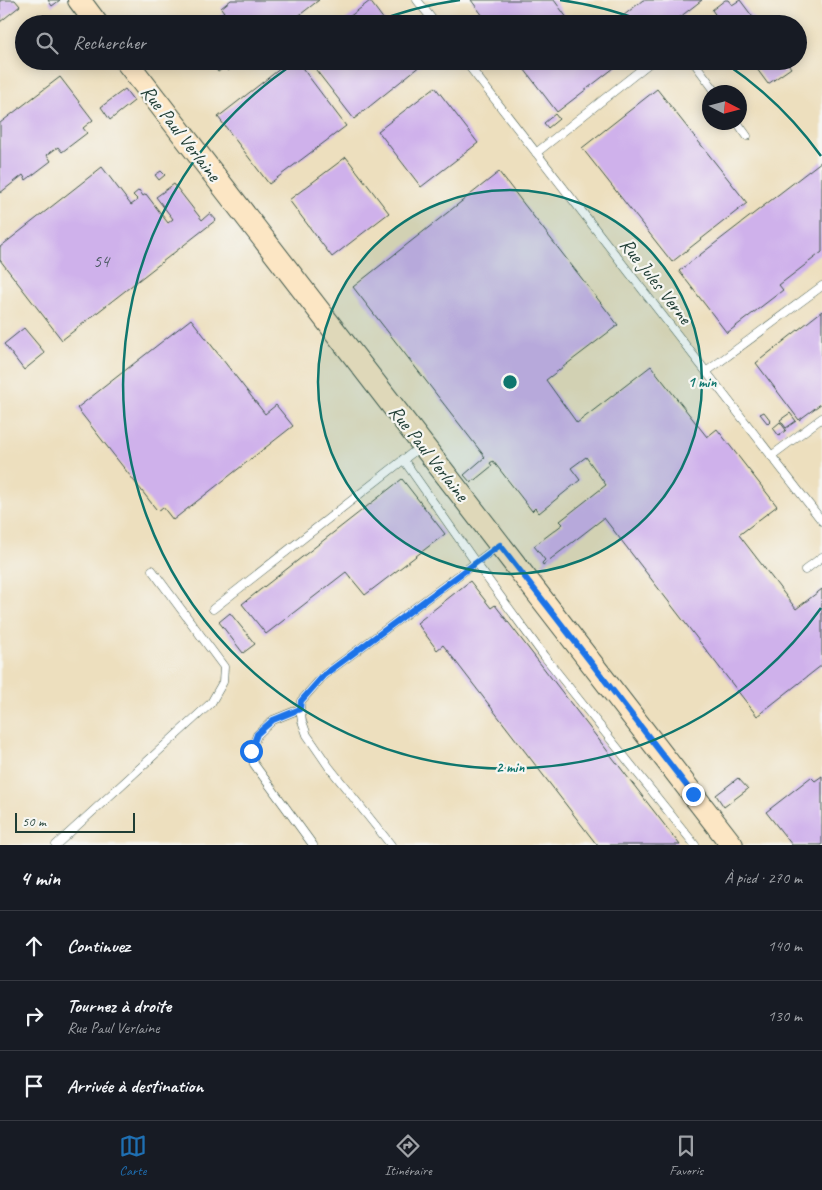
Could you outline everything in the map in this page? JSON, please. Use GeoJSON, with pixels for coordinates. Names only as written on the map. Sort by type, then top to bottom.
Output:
{"type":"FeatureCollection","features":[{"type":"Feature","properties":{"kind":"street"},"geometry":{"type":"LineString","coordinates":[[79,0],[90,15]]}},
{"type":"Feature","properties":{"kind":"street","name":"Rue Paul Verlaine"},"geometry":{"type":"LineString","coordinates":[[133,70],[732,845]]}},
{"type":"Feature","properties":{"kind":"lane"},"geometry":{"type":"LineString","coordinates":[[417,0],[429,15]]}},
{"type":"Feature","properties":{"kind":"lane","name":"Rue Jules Verne"},"geometry":{"type":"LineString","coordinates":[[472,70],[822,521]]}},
{"type":"Feature","properties":{"kind":"lane"},"geometry":{"type":"LineString","coordinates":[[536,154],[641,70]]}},
{"type":"Feature","properties":{"kind":"lane"},"geometry":{"type":"LineString","coordinates":[[700,70],[711,85]]}},
{"type":"Feature","properties":{"kind":"lane"},"geometry":{"type":"LineString","coordinates":[[743,130],[747,136]]}},
{"type":"Feature","properties":{"kind":"lane"},"geometry":{"type":"LineString","coordinates":[[706,372],[822,286]]}},
{"type":"Feature","properties":{"kind":"lane"},"geometry":{"type":"LineString","coordinates":[[771,456],[822,418]]}},
{"type":"Feature","properties":{"kind":"lane"},"geometry":{"type":"LineString","coordinates":[[214,609],[423,445]]}},
{"type":"Feature","properties":{"kind":"lane"},"geometry":{"type":"LineString","coordinates":[[403,459],[544,656],[695,845]]}},
{"type":"Feature","properties":{"kind":"lane"},"geometry":{"type":"LineString","coordinates":[[391,845],[329,767],[307,735],[302,721],[301,701],[324,675],[500,545]]}},
{"type":"Feature","properties":{"kind":"lane"},"geometry":{"type":"LineString","coordinates":[[805,570],[822,557]]}},
{"type":"Feature","properties":{"kind":"lane"},"geometry":{"type":"LineString","coordinates":[[56,845],[210,704],[223,682],[224,667],[152,570]]}},
{"type":"Feature","properties":{"kind":"lane"},"geometry":{"type":"LineString","coordinates":[[300,709],[273,720],[257,734],[251,751],[254,764],[313,845]]}},
{"type":"Feature","properties":{"kind":"building"},"geometry":{"type":"Polygon","coordinates":[[[0,0],[15,0],[20,6],[0,22],[0,0]]]}},
{"type":"Feature","properties":{"kind":"building"},"geometry":{"type":"Polygon","coordinates":[[[48,0],[60,0],[52,6],[48,0]]]}},
{"type":"Feature","properties":{"kind":"building"},"geometry":{"type":"Polygon","coordinates":[[[231,0],[319,0],[300,15],[220,15],[224,12],[221,8],[231,0]]]}},
{"type":"Feature","properties":{"kind":"building"},"geometry":{"type":"Polygon","coordinates":[[[471,0],[554,0],[565,15],[482,15],[471,0]]]}},
{"type":"Feature","properties":{"kind":"building"},"geometry":{"type":"Polygon","coordinates":[[[643,0],[702,0],[683,15],[624,15],[643,0]]]}},
{"type":"Feature","properties":{"kind":"building"},"geometry":{"type":"Polygon","coordinates":[[[725,0],[728,0],[732,5],[740,0],[751,15],[716,15],[712,10],[725,0]]]}},
{"type":"Feature","properties":{"kind":"building"},"geometry":{"type":"Polygon","coordinates":[[[370,1],[380,15],[352,15],[370,1]]]}},
{"type":"Feature","properties":{"kind":"building"},"geometry":{"type":"Polygon","coordinates":[[[278,70],[304,70],[346,126],[269,184],[218,117],[278,70]]]}},
{"type":"Feature","properties":{"kind":"building"},"geometry":{"type":"Polygon","coordinates":[[[316,70],[415,70],[354,119],[316,70]]]}},
{"type":"Feature","properties":{"kind":"building"},"geometry":{"type":"Polygon","coordinates":[[[525,70],[611,70],[557,112],[525,70]]]}},
{"type":"Feature","properties":{"kind":"building"},"geometry":{"type":"Polygon","coordinates":[[[758,70],[788,70],[768,84],[758,70]]]}},
{"type":"Feature","properties":{"kind":"building"},"geometry":{"type":"Polygon","coordinates":[[[60,77],[93,120],[83,128],[87,133],[62,152],[58,147],[47,155],[51,161],[26,180],[23,175],[0,193],[0,123],[60,77]]]}},
{"type":"Feature","properties":{"kind":"building"},"geometry":{"type":"Polygon","coordinates":[[[435,87],[478,143],[421,187],[378,131],[435,87]]]}},
{"type":"Feature","properties":{"kind":"building"},"geometry":{"type":"Polygon","coordinates":[[[125,89],[134,101],[110,120],[101,107],[125,89]]]}},
{"type":"Feature","properties":{"kind":"building"},"geometry":{"type":"Polygon","coordinates":[[[657,89],[747,203],[672,262],[582,148],[657,89]]]}},
{"type":"Feature","properties":{"kind":"building"},"geometry":{"type":"Polygon","coordinates":[[[555,114],[559,119],[548,128],[544,123],[555,114]]]}},
{"type":"Feature","properties":{"kind":"building"},"geometry":{"type":"Polygon","coordinates":[[[346,157],[389,213],[332,257],[289,200],[346,157]]]}},
{"type":"Feature","properties":{"kind":"building"},"geometry":{"type":"Polygon","coordinates":[[[822,161],[822,252],[779,285],[783,290],[727,333],[679,271],[822,161]]]}},
{"type":"Feature","properties":{"kind":"building"},"geometry":{"type":"Polygon","coordinates":[[[102,167],[131,205],[138,200],[133,195],[139,190],[143,196],[146,194],[168,223],[173,219],[156,197],[174,184],[202,220],[210,213],[216,220],[62,340],[0,260],[0,247],[102,167]]]}},
{"type":"Feature","properties":{"kind":"building"},"geometry":{"type":"Polygon","coordinates":[[[161,171],[165,175],[159,180],[155,175],[161,171]]]}},
{"type":"Feature","properties":{"kind":"building"},"geometry":{"type":"Polygon","coordinates":[[[499,172],[618,325],[546,380],[577,423],[651,366],[707,437],[717,429],[777,506],[739,535],[796,609],[822,589],[822,665],[757,716],[604,518],[543,565],[542,563],[545,560],[534,546],[563,524],[560,521],[606,485],[586,457],[571,468],[580,480],[539,513],[535,508],[532,511],[493,461],[490,463],[492,466],[471,483],[464,475],[485,457],[353,287],[499,172]]]}},
{"type":"Feature","properties":{"kind":"building"},"geometry":{"type":"Polygon","coordinates":[[[822,311],[822,403],[799,420],[756,363],[822,311]]]}},
{"type":"Feature","properties":{"kind":"building"},"geometry":{"type":"Polygon","coordinates":[[[191,319],[265,414],[276,405],[293,426],[173,520],[163,507],[158,511],[156,509],[77,408],[191,319]]]}},
{"type":"Feature","properties":{"kind":"building"},"geometry":{"type":"Polygon","coordinates":[[[24,328],[45,353],[24,370],[4,344],[24,328]]]}},
{"type":"Feature","properties":{"kind":"building"},"geometry":{"type":"Polygon","coordinates":[[[764,412],[771,421],[768,424],[760,414],[764,412]]]}},
{"type":"Feature","properties":{"kind":"building"},"geometry":{"type":"Polygon","coordinates":[[[790,413],[796,421],[786,428],[780,420],[790,413]]]}},
{"type":"Feature","properties":{"kind":"building"},"geometry":{"type":"Polygon","coordinates":[[[780,422],[786,430],[779,436],[773,428],[780,422]]]}},
{"type":"Feature","properties":{"kind":"building"},"geometry":{"type":"Polygon","coordinates":[[[402,479],[445,534],[365,595],[346,572],[266,634],[242,604],[402,479]]]}},
{"type":"Feature","properties":{"kind":"building"},"geometry":{"type":"Polygon","coordinates":[[[470,581],[491,608],[495,605],[680,845],[597,845],[443,645],[437,650],[417,623],[470,581]]]}},
{"type":"Feature","properties":{"kind":"building"},"geometry":{"type":"Polygon","coordinates":[[[230,613],[255,644],[243,653],[219,622],[230,613]]]}},
{"type":"Feature","properties":{"kind":"building"},"geometry":{"type":"Polygon","coordinates":[[[822,776],[822,845],[792,845],[766,812],[811,777],[815,781],[822,776]]]}},
{"type":"Feature","properties":{"kind":"building"},"geometry":{"type":"Polygon","coordinates":[[[738,778],[748,789],[724,807],[716,795],[738,778]]]}},
{"type":"Feature","properties":{"kind":"route"},"geometry":{"type":"LineString","coordinates":[[251,751],[257,734],[273,720],[300,709],[301,701],[324,675],[500,545],[693,794]]}}]}
